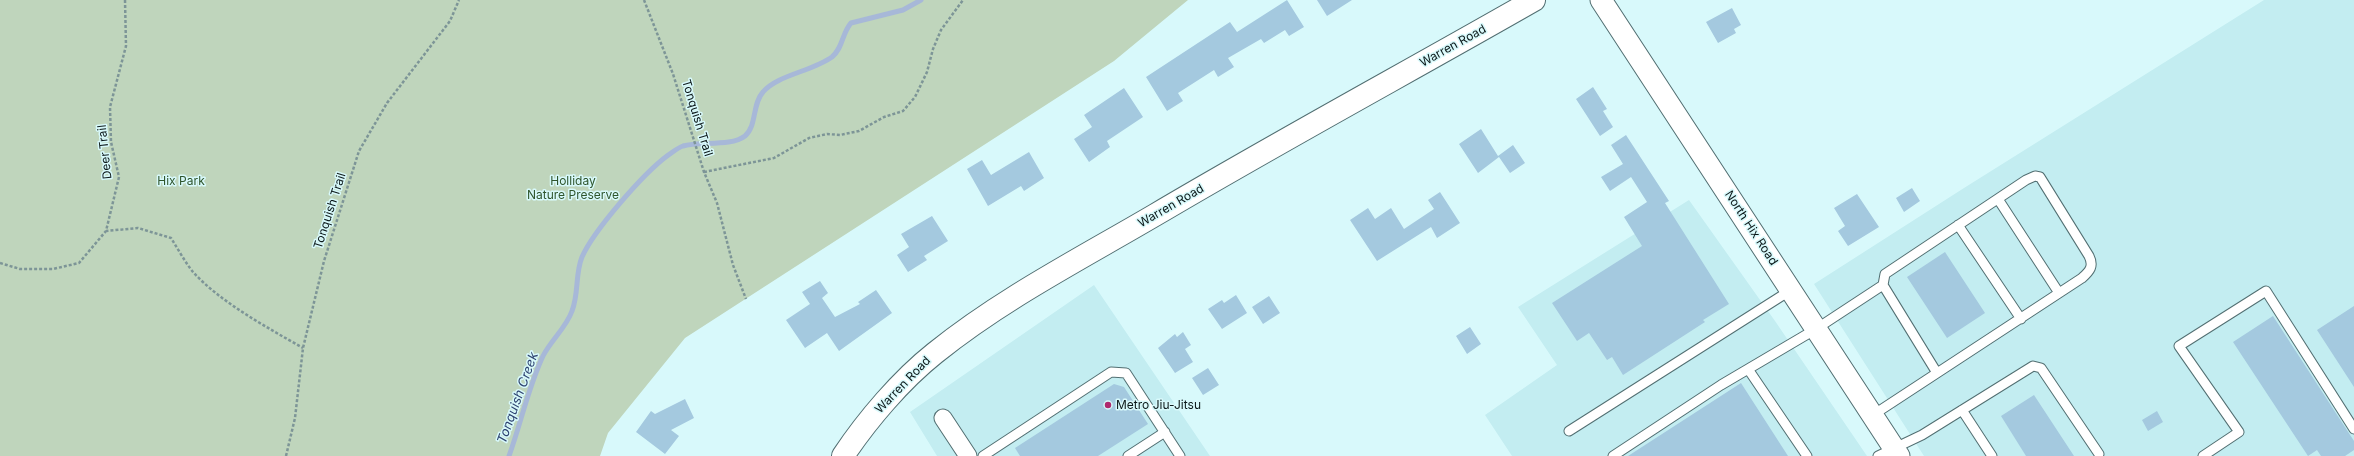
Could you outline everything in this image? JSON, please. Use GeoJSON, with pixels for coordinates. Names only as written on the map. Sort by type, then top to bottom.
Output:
{"type":"FeatureCollection","features":[{"type":"Feature","properties":{"kind":"main road","name":"Warren Road"},"geometry":{"type":"LineString","coordinates":[[843,456],[857,435],[888,399],[933,354],[1002,304],[1194,192],[1534,0]]}},
{"type":"Feature","properties":{"kind":"street","name":"North Hix Road"},"geometry":{"type":"LineString","coordinates":[[1601,0],[1873,415],[1890,453]]}},
{"type":"Feature","properties":{"kind":"street"},"geometry":{"type":"LineString","coordinates":[[943,418],[968,456]]}},
{"type":"Feature","properties":{"kind":"lane"},"geometry":{"type":"LineString","coordinates":[[1873,415],[2085,276],[2092,264],[2045,181],[2038,176],[2031,177],[1889,270],[1884,277],[1883,285],[1937,373]]}},
{"type":"Feature","properties":{"kind":"lane"},"geometry":{"type":"LineString","coordinates":[[1998,199],[2059,293]]}},
{"type":"Feature","properties":{"kind":"lane"},"geometry":{"type":"LineString","coordinates":[[1958,225],[2021,319]]}},
{"type":"Feature","properties":{"kind":"lane"},"geometry":{"type":"LineString","coordinates":[[1613,456],[1748,369],[1816,329],[1883,285]]}},
{"type":"Feature","properties":{"kind":"lane"},"geometry":{"type":"LineString","coordinates":[[1569,432],[1791,290]]}},
{"type":"Feature","properties":{"kind":"lane"},"geometry":{"type":"LineString","coordinates":[[2203,456],[2239,432],[2179,346],[2266,291],[2354,430]]}},
{"type":"Feature","properties":{"kind":"lane"},"geometry":{"type":"LineString","coordinates":[[1890,453],[1922,435],[2033,366],[2041,368],[2099,454]]}},
{"type":"Feature","properties":{"kind":"lane"},"geometry":{"type":"LineString","coordinates":[[1748,369],[1807,456]]}},
{"type":"Feature","properties":{"kind":"lane"},"geometry":{"type":"LineString","coordinates":[[983,456],[1111,372],[1126,373],[1180,456]]}},
{"type":"Feature","properties":{"kind":"lane"},"geometry":{"type":"LineString","coordinates":[[1962,410],[1992,456]]}},
{"type":"Feature","properties":{"kind":"lane"},"geometry":{"type":"LineString","coordinates":[[1128,456],[1165,432]]}},
{"type":"Feature","properties":{"kind":"path","name":"Deer Trail"},"geometry":{"type":"LineString","coordinates":[[106,231],[119,176],[111,142],[110,107],[126,46],[125,0]]}},
{"type":"Feature","properties":{"kind":"path","name":"Tonquish Trail"},"geometry":{"type":"LineString","coordinates":[[286,456],[295,418],[303,348],[324,261],[359,151],[387,103],[450,21],[459,0]]}},
{"type":"Feature","properties":{"kind":"path","name":"Tonquish Trail"},"geometry":{"type":"LineString","coordinates":[[644,0],[673,74],[704,172],[774,158],[809,138],[827,134],[840,135],[859,131],[884,117],[903,111],[915,97],[927,72],[933,49],[941,30],[958,9],[963,0]]}},
{"type":"Feature","properties":{"kind":"path"},"geometry":{"type":"LineString","coordinates":[[704,172],[717,203],[733,265],[746,299]]}},
{"type":"Feature","properties":{"kind":"path"},"geometry":{"type":"LineString","coordinates":[[0,263],[20,269],[53,269],[79,263],[106,231],[138,228],[171,238],[193,272],[260,324],[303,348]]}},
{"type":"Feature","properties":{"kind":"shaded area"},"geometry":{"type":"Polygon","coordinates":[[[2264,0],[2354,0],[2354,456],[1924,456],[1814,284],[2264,0]]]}},
{"type":"Feature","properties":{"kind":"shaded area"},"geometry":{"type":"Polygon","coordinates":[[[1689,200],[1775,321],[1867,456],[1512,456],[1485,415],[1557,365],[1518,307],[1689,200]]]}},
{"type":"Feature","properties":{"kind":"shaded area"},"geometry":{"type":"Polygon","coordinates":[[[1094,285],[1210,456],[937,456],[910,412],[1094,285]]]}},
{"type":"Feature","properties":{"kind":"green space"},"geometry":{"type":"Polygon","coordinates":[[[0,0],[1188,0],[1114,61],[685,338],[608,433],[600,456],[0,456],[0,0]]]}},
{"type":"Feature","properties":{"kind":"building"},"geometry":{"type":"Polygon","coordinates":[[[1287,0],[1304,27],[1289,36],[1285,30],[1264,43],[1261,39],[1228,58],[1234,67],[1218,77],[1214,70],[1178,93],[1183,101],[1167,111],[1146,77],[1230,22],[1237,32],[1287,0]]]}},
{"type":"Feature","properties":{"kind":"building"},"geometry":{"type":"Polygon","coordinates":[[[1317,0],[1352,0],[1327,16],[1317,0]]]}},
{"type":"Feature","properties":{"kind":"building"},"geometry":{"type":"Polygon","coordinates":[[[1732,8],[1741,25],[1734,29],[1736,33],[1718,43],[1706,22],[1732,8]]]}},
{"type":"Feature","properties":{"kind":"building"},"geometry":{"type":"Polygon","coordinates":[[[1593,87],[1607,109],[1603,111],[1613,127],[1600,136],[1576,99],[1593,87]]]}},
{"type":"Feature","properties":{"kind":"building"},"geometry":{"type":"Polygon","coordinates":[[[1124,88],[1143,117],[1107,141],[1110,147],[1089,162],[1074,139],[1092,127],[1084,115],[1124,88]]]}},
{"type":"Feature","properties":{"kind":"building"},"geometry":{"type":"Polygon","coordinates":[[[1481,129],[1498,156],[1513,145],[1525,163],[1510,173],[1499,157],[1478,173],[1459,144],[1481,129]]]}},
{"type":"Feature","properties":{"kind":"building"},"geometry":{"type":"Polygon","coordinates":[[[1626,135],[1669,201],[1665,203],[1729,304],[1703,320],[1705,322],[1623,375],[1612,357],[1607,360],[1589,333],[1577,341],[1552,303],[1642,246],[1624,217],[1647,202],[1631,177],[1610,191],[1601,177],[1623,164],[1611,145],[1626,135]]]}},
{"type":"Feature","properties":{"kind":"building"},"geometry":{"type":"Polygon","coordinates":[[[1029,152],[1044,178],[1024,191],[1021,186],[988,206],[967,169],[982,160],[991,175],[1029,152]]]}},
{"type":"Feature","properties":{"kind":"building"},"geometry":{"type":"Polygon","coordinates":[[[1912,188],[1920,201],[1904,212],[1896,198],[1912,188]]]}},
{"type":"Feature","properties":{"kind":"building"},"geometry":{"type":"Polygon","coordinates":[[[1440,192],[1460,223],[1437,238],[1431,227],[1377,261],[1350,220],[1368,208],[1375,219],[1391,208],[1404,229],[1434,209],[1428,200],[1440,192]]]}},
{"type":"Feature","properties":{"kind":"building"},"geometry":{"type":"Polygon","coordinates":[[[1857,194],[1879,227],[1848,246],[1838,231],[1845,226],[1834,208],[1857,194]]]}},
{"type":"Feature","properties":{"kind":"building"},"geometry":{"type":"Polygon","coordinates":[[[932,216],[948,241],[924,256],[927,260],[908,272],[897,255],[909,247],[901,234],[932,216]]]}},
{"type":"Feature","properties":{"kind":"building"},"geometry":{"type":"Polygon","coordinates":[[[1945,252],[1985,313],[1947,338],[1907,277],[1945,252]]]}},
{"type":"Feature","properties":{"kind":"building"},"geometry":{"type":"Polygon","coordinates":[[[820,281],[828,293],[822,298],[835,317],[860,304],[858,302],[876,290],[892,313],[839,351],[827,333],[805,348],[786,320],[810,304],[802,292],[820,281]]]}},
{"type":"Feature","properties":{"kind":"building"},"geometry":{"type":"Polygon","coordinates":[[[1236,295],[1247,313],[1222,329],[1208,309],[1222,300],[1224,303],[1236,295]]]}},
{"type":"Feature","properties":{"kind":"building"},"geometry":{"type":"Polygon","coordinates":[[[1269,296],[1280,313],[1263,324],[1252,307],[1269,296]]]}},
{"type":"Feature","properties":{"kind":"building"},"geometry":{"type":"Polygon","coordinates":[[[2354,306],[2354,387],[2317,330],[2354,306]]]}},
{"type":"Feature","properties":{"kind":"building"},"geometry":{"type":"Polygon","coordinates":[[[2273,316],[2354,441],[2354,450],[2345,456],[2321,456],[2317,450],[2308,456],[2233,342],[2273,316]]]}},
{"type":"Feature","properties":{"kind":"building"},"geometry":{"type":"Polygon","coordinates":[[[1470,327],[1481,344],[1467,354],[1456,336],[1470,327]]]}},
{"type":"Feature","properties":{"kind":"building"},"geometry":{"type":"Polygon","coordinates":[[[1183,332],[1191,345],[1185,349],[1193,362],[1175,373],[1158,348],[1175,334],[1177,337],[1183,332]]]}},
{"type":"Feature","properties":{"kind":"building"},"geometry":{"type":"Polygon","coordinates":[[[1208,368],[1219,385],[1203,395],[1192,378],[1208,368]]]}},
{"type":"Feature","properties":{"kind":"building"},"geometry":{"type":"Polygon","coordinates":[[[1741,383],[1788,456],[1628,456],[1741,383]]]}},
{"type":"Feature","properties":{"kind":"building","name":"Metro Jiu-Jitsu"},"geometry":{"type":"Polygon","coordinates":[[[1114,384],[1124,387],[1148,424],[1098,456],[1020,456],[1015,448],[1114,384]]]}},
{"type":"Feature","properties":{"kind":"building"},"geometry":{"type":"Polygon","coordinates":[[[2034,395],[2074,456],[2026,456],[2001,416],[2034,395]]]}},
{"type":"Feature","properties":{"kind":"building"},"geometry":{"type":"Polygon","coordinates":[[[685,399],[694,418],[671,430],[679,436],[665,454],[636,432],[651,411],[655,414],[685,399]]]}},
{"type":"Feature","properties":{"kind":"building"},"geometry":{"type":"Polygon","coordinates":[[[2157,411],[2163,422],[2148,431],[2142,420],[2157,411]]]}},
{"type":"Feature","properties":{"kind":"waterway","name":"Tonquish Creek"},"geometry":{"type":"LineString","coordinates":[[509,456],[529,393],[543,356],[566,323],[572,311],[576,297],[578,270],[582,257],[597,232],[620,203],[657,164],[677,149],[690,145],[732,142],[745,136],[749,132],[757,103],[763,92],[777,81],[815,66],[832,57],[836,53],[851,23],[903,10],[921,0]]}},
{"type":"Feature","properties":{"kind":"place","name":"Metro Jiu-Jitsu"},"geometry":{"type":"Point","coordinates":[1108,405]}},
{"type":"Feature","properties":{"kind":"park label","name":"Hix Park"},"geometry":{"type":"Point","coordinates":[181,181]}},
{"type":"Feature","properties":{"kind":"park label","name":"Holliday Nature Preserve"},"geometry":{"type":"Point","coordinates":[573,188]}}]}
